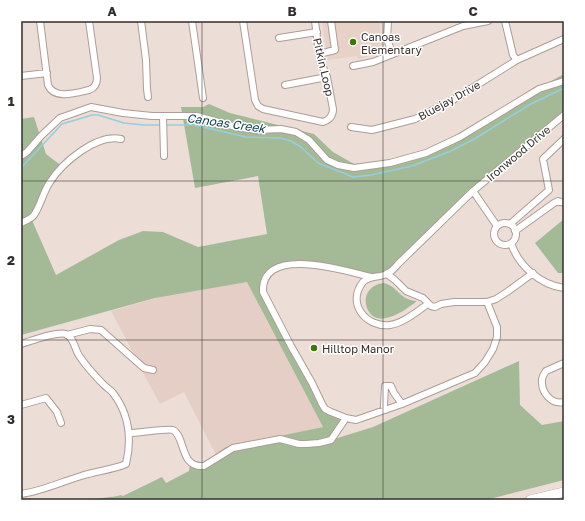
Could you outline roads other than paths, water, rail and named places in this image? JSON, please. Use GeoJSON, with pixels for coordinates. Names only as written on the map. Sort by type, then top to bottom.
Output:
{"type":"FeatureCollection","features":[{"type":"Feature","properties":{"kind":"highway"},"geometry":{"type":"LineString","coordinates":[[530,500],[564,492]]}},
{"type":"Feature","properties":{"kind":"street"},"geometry":{"type":"LineString","coordinates":[[40,21],[49,88],[52,92],[58,94],[89,90],[95,86],[97,78],[89,21]]}},
{"type":"Feature","properties":{"kind":"street"},"geometry":{"type":"LineString","coordinates":[[141,21],[146,60],[148,98]]}},
{"type":"Feature","properties":{"kind":"street"},"geometry":{"type":"LineString","coordinates":[[192,21],[203,98]]}},
{"type":"Feature","properties":{"kind":"street","name":"Pitkin Loop"},"geometry":{"type":"LineString","coordinates":[[243,21],[255,100],[258,106],[263,109],[319,122],[326,121],[331,116],[333,109],[327,77],[319,54],[315,21]]}},
{"type":"Feature","properties":{"kind":"street"},"geometry":{"type":"LineString","coordinates":[[319,54],[335,50],[331,21]]}},
{"type":"Feature","properties":{"kind":"street"},"geometry":{"type":"LineString","coordinates":[[388,21],[387,40],[393,54]]}},
{"type":"Feature","properties":{"kind":"street"},"geometry":{"type":"LineString","coordinates":[[356,66],[373,62],[463,26],[488,21]]}},
{"type":"Feature","properties":{"kind":"street"},"geometry":{"type":"LineString","coordinates":[[505,21],[513,55],[517,60]]}},
{"type":"Feature","properties":{"kind":"street"},"geometry":{"type":"LineString","coordinates":[[279,38],[316,32]]}},
{"type":"Feature","properties":{"kind":"street","name":"Bluejay Drive"},"geometry":{"type":"LineString","coordinates":[[351,127],[372,130],[415,119],[453,100],[517,60],[564,39]]}},
{"type":"Feature","properties":{"kind":"street"},"geometry":{"type":"LineString","coordinates":[[21,76],[47,73]]}},
{"type":"Feature","properties":{"kind":"street"},"geometry":{"type":"LineString","coordinates":[[285,85],[327,77]]}},
{"type":"Feature","properties":{"kind":"street"},"geometry":{"type":"LineString","coordinates":[[21,156],[27,152],[60,118],[90,107],[123,113],[163,117],[196,116],[236,127],[257,130],[281,129],[296,132],[309,140],[327,160],[338,165],[354,168],[390,163],[426,153],[460,137],[539,89],[564,81]]}},
{"type":"Feature","properties":{"kind":"street","name":"Ironwood Drive"},"geometry":{"type":"LineString","coordinates":[[387,274],[473,191],[564,115]]}},
{"type":"Feature","properties":{"kind":"street"},"geometry":{"type":"LineString","coordinates":[[163,117],[164,156]]}},
{"type":"Feature","properties":{"kind":"street"},"geometry":{"type":"LineString","coordinates":[[510,224],[549,190],[543,159],[564,138]]}},
{"type":"Feature","properties":{"kind":"street"},"geometry":{"type":"LineString","coordinates":[[21,224],[33,216],[50,181],[76,155],[85,148],[106,139],[121,139]]}},
{"type":"Feature","properties":{"kind":"street"},"geometry":{"type":"LineString","coordinates":[[473,191],[497,226]]}},
{"type":"Feature","properties":{"kind":"street"},"geometry":{"type":"LineString","coordinates":[[515,231],[554,203],[558,201],[564,203]]}},
{"type":"Feature","properties":{"kind":"street"},"geometry":{"type":"LineString","coordinates":[[504,223],[510,224],[515,231],[515,238],[511,242],[503,244],[496,240],[494,232],[497,226],[504,223]]}},
{"type":"Feature","properties":{"kind":"street"},"geometry":{"type":"LineString","coordinates":[[511,242],[520,262],[540,279],[551,285],[564,288]]}},
{"type":"Feature","properties":{"kind":"street"},"geometry":{"type":"LineString","coordinates":[[371,277],[337,268],[307,264],[291,264],[283,265],[273,271],[266,278],[263,286],[263,292],[325,409],[346,418],[356,420],[402,404],[475,372],[485,362],[493,349],[497,337],[497,327],[487,302]]}},
{"type":"Feature","properties":{"kind":"street"},"geometry":{"type":"LineString","coordinates":[[428,304],[408,317],[391,325],[382,325],[363,316],[359,310],[357,301],[359,292],[364,282],[371,277],[387,274],[406,291],[422,298],[428,304],[435,307],[441,304],[454,302],[487,302],[496,299],[533,273]]}},
{"type":"Feature","properties":{"kind":"street"},"geometry":{"type":"LineString","coordinates":[[21,344],[58,334],[66,334],[90,328],[101,330],[144,368],[153,370]]}},
{"type":"Feature","properties":{"kind":"street"},"geometry":{"type":"LineString","coordinates":[[21,494],[47,488],[80,476],[126,464],[128,456],[129,433],[124,413],[113,392],[79,356],[71,339],[66,334]]}},
{"type":"Feature","properties":{"kind":"street"},"geometry":{"type":"LineString","coordinates":[[564,363],[546,371],[542,380],[543,388],[547,396],[557,403],[564,402]]}},
{"type":"Feature","properties":{"kind":"street"},"geometry":{"type":"LineString","coordinates":[[385,410],[385,386],[391,386],[402,404]]}},
{"type":"Feature","properties":{"kind":"street"},"geometry":{"type":"LineString","coordinates":[[21,405],[46,398],[57,412],[61,423]]}},
{"type":"Feature","properties":{"kind":"street"},"geometry":{"type":"LineString","coordinates":[[129,433],[141,433],[167,429],[173,430],[178,434],[182,450],[192,463],[197,466],[204,466],[233,448],[280,439],[299,444],[319,443],[331,440],[346,418]]}},
{"type":"Feature","properties":{"kind":"waterway","name":"Canoas Creek"},"geometry":{"type":"LineString","coordinates":[[165,125],[194,125],[246,137],[280,138],[291,141],[301,147],[318,163],[353,177],[371,175],[412,166],[451,151],[476,138],[529,105],[564,88]]}},
{"type":"Feature","properties":{"kind":"waterway","name":"Canoas Creek"},"geometry":{"type":"LineString","coordinates":[[21,168],[62,124],[92,115],[98,115],[124,123],[161,125]]}},
{"type":"Feature","properties":{"kind":"place","name":"Canoas Elementary"},"geometry":{"type":"Point","coordinates":[353,42]}},
{"type":"Feature","properties":{"kind":"place","name":"Hilltop Manor"},"geometry":{"type":"Point","coordinates":[314,348]}}]}
